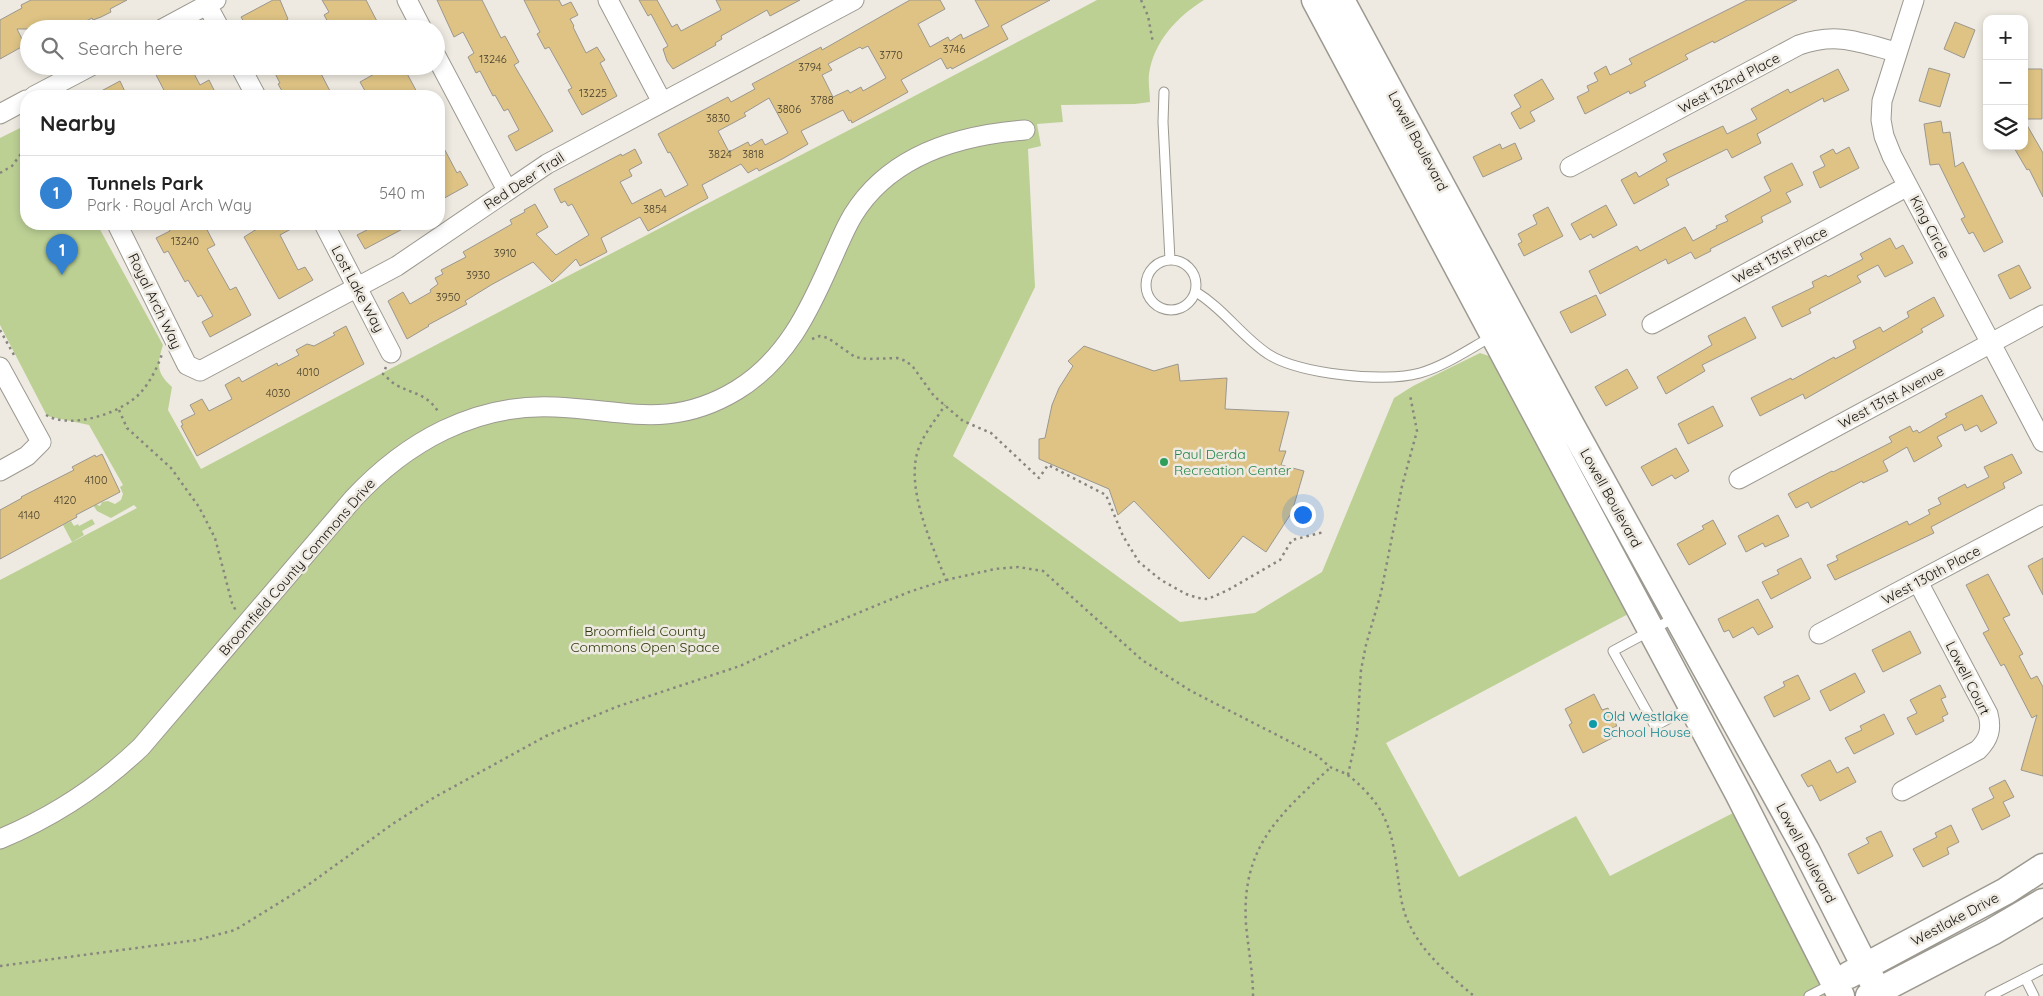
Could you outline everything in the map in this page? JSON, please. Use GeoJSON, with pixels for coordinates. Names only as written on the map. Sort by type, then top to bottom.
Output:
{"type":"FeatureCollection","features":[{"type":"Feature","properties":{"kind":"main road","name":"Lowell Boulevard"},"geometry":{"type":"LineString","coordinates":[[1315,0],[1652,630],[1838,989]]}},
{"type":"Feature","properties":{"kind":"main road","name":"Lowell Boulevard"},"geometry":{"type":"LineString","coordinates":[[1341,0],[1676,617],[1806,850],[1865,967],[1875,994]]}},
{"type":"Feature","properties":{"kind":"main road"},"geometry":{"type":"LineString","coordinates":[[1494,336],[1500,332],[1508,332],[1515,338],[1548,396],[1571,425]]}},
{"type":"Feature","properties":{"kind":"main road","name":"Westlake Drive"},"geometry":{"type":"LineString","coordinates":[[1838,989],[1865,967],[1998,896],[2043,867]]}},
{"type":"Feature","properties":{"kind":"main road","name":"Westlake Drive"},"geometry":{"type":"LineString","coordinates":[[1875,994],[1992,932],[2043,902]]}},
{"type":"Feature","properties":{"kind":"street"},"geometry":{"type":"LineString","coordinates":[[407,0],[417,20]]}},
{"type":"Feature","properties":{"kind":"street"},"geometry":{"type":"LineString","coordinates":[[608,0],[662,102]]}},
{"type":"Feature","properties":{"kind":"street","name":"Red Deer Trail"},"geometry":{"type":"LineString","coordinates":[[200,371],[397,266],[547,164],[662,102],[828,6],[854,0]]}},
{"type":"Feature","properties":{"kind":"street","name":"King Circle"},"geometry":{"type":"LineString","coordinates":[[1914,0],[1882,101],[1881,120],[1884,136],[1892,156],[2043,442]]}},
{"type":"Feature","properties":{"kind":"street"},"geometry":{"type":"LineString","coordinates":[[179,20],[212,2],[217,20]]}},
{"type":"Feature","properties":{"kind":"street","name":"West 132nd Place"},"geometry":{"type":"LineString","coordinates":[[1570,167],[1799,45],[1815,40],[1839,38],[1896,52]]}},
{"type":"Feature","properties":{"kind":"street"},"geometry":{"type":"LineString","coordinates":[[445,73],[507,190]]}},
{"type":"Feature","properties":{"kind":"street"},"geometry":{"type":"LineString","coordinates":[[52,90],[77,75]]}},
{"type":"Feature","properties":{"kind":"street"},"geometry":{"type":"LineString","coordinates":[[245,75],[253,90]]}},
{"type":"Feature","properties":{"kind":"street"},"geometry":{"type":"LineString","coordinates":[[0,114],[20,103]]}},
{"type":"Feature","properties":{"kind":"street","name":"Broomfield County Commons Drive"},"geometry":{"type":"LineString","coordinates":[[0,839],[62,809],[100,783],[122,765],[155,732],[362,489],[404,452],[448,428],[482,416],[516,408],[552,406],[635,415],[654,415],[699,407],[723,398],[759,374],[786,346],[807,313],[853,216],[864,200],[885,178],[916,157],[950,143],[984,134],[1025,130]]}},
{"type":"Feature","properties":{"kind":"street","name":"West 131st Place"},"geometry":{"type":"LineString","coordinates":[[1652,324],[1908,186]]}},
{"type":"Feature","properties":{"kind":"street","name":"Royal Arch Way"},"geometry":{"type":"LineString","coordinates":[[120,230],[187,365],[200,371]]}},
{"type":"Feature","properties":{"kind":"street","name":"Lost Lake Way"},"geometry":{"type":"LineString","coordinates":[[327,230],[391,353]]}},
{"type":"Feature","properties":{"kind":"street","name":"West 131st Avenue"},"geometry":{"type":"LineString","coordinates":[[1739,479],[2043,315]]}},
{"type":"Feature","properties":{"kind":"street"},"geometry":{"type":"LineString","coordinates":[[0,471],[27,456],[41,442],[7,362]]}},
{"type":"Feature","properties":{"kind":"street","name":"West 130th Place"},"geometry":{"type":"LineString","coordinates":[[1819,634],[2043,515]]}},
{"type":"Feature","properties":{"kind":"street","name":"Lowell Court"},"geometry":{"type":"LineString","coordinates":[[1902,791],[1978,750],[1990,732],[1991,724],[1988,714],[1918,582]]}},
{"type":"Feature","properties":{"kind":"lane"},"geometry":{"type":"LineString","coordinates":[[1164,92],[1163,122],[1170,260]]}},
{"type":"Feature","properties":{"kind":"lane"},"geometry":{"type":"LineString","coordinates":[[1170,260],[1178,261],[1191,271],[1196,284],[1196,292],[1187,305],[1171,310],[1156,306],[1150,298],[1146,283],[1149,273],[1155,266],[1170,260]]}},
{"type":"Feature","properties":{"kind":"lane"},"geometry":{"type":"LineString","coordinates":[[1196,292],[1214,304],[1246,337],[1282,362],[1335,373],[1367,377],[1392,377],[1421,373],[1494,336]]}},
{"type":"Feature","properties":{"kind":"lane"},"geometry":{"type":"LineString","coordinates":[[1676,617],[1613,651],[1655,726],[1692,707]]}},
{"type":"Feature","properties":{"kind":"lane"},"geometry":{"type":"LineString","coordinates":[[1990,996],[2043,969]]}},
{"type":"Feature","properties":{"kind":"lane"},"geometry":{"type":"LineString","coordinates":[[2025,978],[2034,996]]}},
{"type":"Feature","properties":{"kind":"lane"},"geometry":{"type":"LineString","coordinates":[[1809,996],[1838,989]]}},
{"type":"Feature","properties":{"kind":"path"},"geometry":{"type":"LineString","coordinates":[[1141,0],[1148,16],[1153,42]]}},
{"type":"Feature","properties":{"kind":"path"},"geometry":{"type":"LineString","coordinates":[[0,173],[12,166],[20,155]]}},
{"type":"Feature","properties":{"kind":"path"},"geometry":{"type":"LineString","coordinates":[[0,330],[7,362]]}},
{"type":"Feature","properties":{"kind":"path"},"geometry":{"type":"LineString","coordinates":[[812,339],[820,336],[828,338],[855,357],[867,359],[897,358],[906,361],[914,367],[934,396],[963,421],[991,433],[1039,478],[1048,465],[1106,495],[1123,536],[1139,562],[1162,580],[1186,594],[1208,599],[1215,596],[1280,560],[1292,540],[1324,532]]}},
{"type":"Feature","properties":{"kind":"path"},"geometry":{"type":"LineString","coordinates":[[42,408],[47,416],[63,419],[87,419],[119,410],[142,392],[161,359],[165,348]]}},
{"type":"Feature","properties":{"kind":"path"},"geometry":{"type":"LineString","coordinates":[[391,353],[383,374],[394,384],[420,394],[436,407],[448,428]]}},
{"type":"Feature","properties":{"kind":"path"},"geometry":{"type":"LineString","coordinates":[[1348,775],[1357,733],[1360,670],[1382,592],[1402,486],[1417,431],[1410,395]]}},
{"type":"Feature","properties":{"kind":"path"},"geometry":{"type":"LineString","coordinates":[[945,405],[920,445],[915,464],[915,485],[928,532],[946,580]]}},
{"type":"Feature","properties":{"kind":"path"},"geometry":{"type":"LineString","coordinates":[[119,410],[127,428],[171,468],[199,507],[216,538],[232,603],[238,615],[247,624]]}},
{"type":"Feature","properties":{"kind":"path"},"geometry":{"type":"LineString","coordinates":[[0,966],[197,940],[235,930],[308,885],[394,823],[435,797],[546,736],[616,707],[740,666],[824,627],[909,592],[946,580],[1010,568],[1030,568],[1043,571],[1142,660],[1191,691],[1318,756],[1331,767],[1348,775],[1360,785],[1381,812],[1390,832],[1401,900],[1410,926],[1424,948],[1441,968],[1474,996]]}},
{"type":"Feature","properties":{"kind":"path"},"geometry":{"type":"LineString","coordinates":[[1253,996],[1246,924],[1245,890],[1252,865],[1262,841],[1276,821],[1293,802],[1331,767]]}},
{"type":"Feature","properties":{"kind":"green space","name":"Broomfield County Commons Open Space"},"geometry":{"type":"Polygon","coordinates":[[[1097,0],[1204,0],[1176,22],[1161,41],[1149,74],[1150,102],[1061,105],[1063,122],[1037,124],[1041,146],[1028,149],[1035,287],[953,456],[1180,622],[1255,613],[1322,572],[1394,398],[1413,386],[1480,353],[1495,358],[1630,613],[1386,743],[1459,877],[1576,816],[1610,876],[1735,812],[1829,996],[0,996],[0,580],[137,508],[134,505],[111,518],[97,511],[93,505],[100,506],[102,502],[108,501],[115,504],[121,500],[123,494],[120,487],[123,485],[89,425],[47,416],[0,325],[0,138],[20,128],[20,230],[100,230],[163,345],[159,368],[163,377],[172,387],[168,410],[201,469],[1097,0]]]}},
{"type":"Feature","properties":{"kind":"green space"},"geometry":{"type":"Polygon","coordinates":[[[92,519],[95,524],[82,531],[84,535],[72,542],[63,525],[71,521],[74,526],[78,524],[79,526],[92,519]]]}},
{"type":"Feature","properties":{"kind":"building"},"geometry":{"type":"Polygon","coordinates":[[[31,0],[127,0],[110,9],[111,12],[93,20],[92,18],[88,20],[20,20],[20,29],[17,29],[20,35],[20,48],[0,59],[0,20],[22,8],[21,5],[31,0]]]}},
{"type":"Feature","properties":{"kind":"building"},"geometry":{"type":"Polygon","coordinates":[[[273,0],[280,0],[288,19],[243,20],[241,17],[273,0]]]}},
{"type":"Feature","properties":{"kind":"building"},"geometry":{"type":"Polygon","coordinates":[[[322,0],[366,0],[376,20],[327,20],[324,15],[329,12],[322,0]]]}},
{"type":"Feature","properties":{"kind":"building"},"geometry":{"type":"Polygon","coordinates":[[[437,0],[482,0],[501,38],[505,36],[519,62],[514,65],[553,131],[516,151],[508,136],[519,130],[508,109],[504,111],[495,95],[493,96],[480,71],[476,73],[468,57],[474,53],[463,32],[454,37],[437,0]]]}},
{"type":"Feature","properties":{"kind":"building"},"geometry":{"type":"Polygon","coordinates":[[[524,0],[559,0],[562,6],[571,2],[578,15],[570,19],[573,27],[586,53],[597,47],[605,60],[600,63],[617,96],[582,115],[568,90],[572,88],[549,47],[545,49],[537,34],[540,32],[524,0]]]}},
{"type":"Feature","properties":{"kind":"building"},"geometry":{"type":"Polygon","coordinates":[[[639,0],[657,0],[672,27],[677,24],[681,31],[721,10],[716,0],[800,0],[770,16],[767,10],[721,36],[722,39],[715,43],[716,45],[673,69],[667,61],[663,49],[668,46],[651,14],[648,16],[639,0]]]}},
{"type":"Feature","properties":{"kind":"building"},"geometry":{"type":"Polygon","coordinates":[[[910,0],[940,0],[945,9],[918,24],[930,47],[948,37],[950,41],[961,34],[963,39],[989,26],[975,0],[1050,0],[1001,26],[1008,39],[952,69],[951,67],[947,69],[941,58],[901,80],[908,92],[852,123],[843,110],[801,131],[808,144],[784,158],[759,171],[757,168],[748,173],[741,164],[702,185],[708,198],[648,231],[640,217],[601,238],[607,252],[580,266],[576,259],[552,282],[533,262],[491,285],[465,301],[467,304],[428,325],[407,339],[388,301],[403,292],[410,304],[431,292],[430,290],[438,284],[435,278],[443,274],[441,270],[466,257],[463,252],[512,224],[510,220],[535,204],[548,227],[536,234],[556,255],[589,235],[572,204],[568,206],[565,201],[561,203],[554,189],[621,154],[622,156],[635,149],[642,163],[629,170],[632,176],[620,182],[632,204],[661,189],[665,197],[688,185],[658,134],[728,97],[731,102],[755,89],[752,84],[821,47],[822,50],[910,0]],[[868,46],[862,49],[860,47],[828,64],[832,70],[822,75],[833,97],[848,90],[850,93],[861,87],[863,91],[886,78],[868,46]],[[769,98],[744,113],[746,116],[718,131],[729,152],[748,142],[750,146],[762,139],[765,145],[788,133],[769,98]]]}},
{"type":"Feature","properties":{"kind":"building"},"geometry":{"type":"Polygon","coordinates":[[[1747,0],[1797,0],[1714,43],[1713,41],[1685,55],[1688,59],[1644,82],[1646,86],[1630,94],[1629,91],[1585,114],[1577,97],[1589,91],[1587,86],[1598,81],[1594,73],[1606,66],[1610,75],[1632,64],[1629,59],[1747,0]]]}},
{"type":"Feature","properties":{"kind":"building"},"geometry":{"type":"Polygon","coordinates":[[[1955,22],[1975,30],[1964,58],[1944,49],[1955,22]]]}},
{"type":"Feature","properties":{"kind":"building"},"geometry":{"type":"Polygon","coordinates":[[[1929,68],[1950,74],[1940,107],[1919,101],[1929,68]]]}},
{"type":"Feature","properties":{"kind":"building"},"geometry":{"type":"Polygon","coordinates":[[[1838,69],[1849,90],[1824,102],[1823,98],[1757,134],[1761,143],[1732,158],[1727,149],[1666,179],[1669,185],[1634,204],[1621,180],[1636,172],[1639,177],[1667,161],[1663,154],[1723,126],[1727,134],[1757,119],[1751,109],[1788,89],[1790,93],[1838,69]]]}},
{"type":"Feature","properties":{"kind":"building"},"geometry":{"type":"Polygon","coordinates":[[[2028,69],[2042,69],[2042,119],[2028,119],[2028,69]]]}},
{"type":"Feature","properties":{"kind":"building"},"geometry":{"type":"Polygon","coordinates":[[[156,75],[195,75],[200,85],[209,80],[214,90],[164,90],[156,75]]]}},
{"type":"Feature","properties":{"kind":"building"},"geometry":{"type":"Polygon","coordinates":[[[276,75],[322,75],[329,90],[282,90],[278,84],[280,83],[276,75]]]}},
{"type":"Feature","properties":{"kind":"building"},"geometry":{"type":"Polygon","coordinates":[[[372,75],[408,75],[416,90],[365,90],[360,82],[372,75]]]}},
{"type":"Feature","properties":{"kind":"building"},"geometry":{"type":"Polygon","coordinates":[[[1542,79],[1554,99],[1530,112],[1535,121],[1520,129],[1511,113],[1521,107],[1514,95],[1542,79]]]}},
{"type":"Feature","properties":{"kind":"building"},"geometry":{"type":"Polygon","coordinates":[[[120,81],[124,90],[103,90],[120,81]]]}},
{"type":"Feature","properties":{"kind":"building"},"geometry":{"type":"Polygon","coordinates":[[[1941,121],[1943,133],[1950,132],[1955,167],[1963,162],[2003,242],[1984,252],[1973,232],[1969,234],[1961,219],[1965,217],[1939,164],[1930,165],[1924,124],[1941,121]]]}},
{"type":"Feature","properties":{"kind":"building"},"geometry":{"type":"Polygon","coordinates":[[[2028,127],[2043,153],[2043,197],[2029,169],[2027,170],[2015,150],[2028,150],[2028,127]]]}},
{"type":"Feature","properties":{"kind":"building"},"geometry":{"type":"Polygon","coordinates":[[[1515,143],[1522,159],[1483,177],[1473,157],[1500,144],[1502,149],[1515,143]]]}},
{"type":"Feature","properties":{"kind":"building"},"geometry":{"type":"Polygon","coordinates":[[[1849,147],[1859,168],[1820,188],[1813,172],[1825,166],[1820,156],[1833,149],[1836,154],[1849,147]]]}},
{"type":"Feature","properties":{"kind":"building"},"geometry":{"type":"Polygon","coordinates":[[[445,150],[457,173],[460,171],[468,185],[445,198],[445,150]]]}},
{"type":"Feature","properties":{"kind":"building"},"geometry":{"type":"Polygon","coordinates":[[[1792,163],[1803,185],[1786,193],[1791,202],[1761,217],[1763,222],[1710,249],[1711,251],[1695,259],[1691,252],[1668,264],[1666,259],[1600,294],[1589,271],[1637,246],[1640,251],[1685,227],[1693,241],[1717,228],[1716,226],[1728,221],[1725,216],[1771,191],[1764,177],[1792,163]]]}},
{"type":"Feature","properties":{"kind":"building"},"geometry":{"type":"Polygon","coordinates":[[[1606,205],[1617,225],[1593,238],[1591,234],[1580,240],[1571,224],[1606,205]]]}},
{"type":"Feature","properties":{"kind":"building"},"geometry":{"type":"Polygon","coordinates":[[[1548,207],[1563,236],[1524,256],[1518,244],[1522,242],[1518,234],[1537,224],[1533,215],[1548,207]]]}},
{"type":"Feature","properties":{"kind":"building"},"geometry":{"type":"Polygon","coordinates":[[[207,230],[215,245],[207,249],[230,290],[236,287],[251,315],[210,337],[202,322],[213,316],[201,295],[198,297],[188,280],[185,282],[168,251],[164,253],[156,238],[170,231],[207,230]]]}},
{"type":"Feature","properties":{"kind":"building"},"geometry":{"type":"Polygon","coordinates":[[[255,230],[289,230],[280,235],[298,270],[305,267],[313,280],[279,299],[244,237],[255,230]]]}},
{"type":"Feature","properties":{"kind":"building"},"geometry":{"type":"Polygon","coordinates":[[[367,230],[401,230],[365,249],[357,235],[367,230]]]}},
{"type":"Feature","properties":{"kind":"building"},"geometry":{"type":"Polygon","coordinates":[[[1890,238],[1896,249],[1903,245],[1913,263],[1885,277],[1878,265],[1857,276],[1861,282],[1809,309],[1811,313],[1782,327],[1772,307],[1814,287],[1812,282],[1826,275],[1828,277],[1863,259],[1860,254],[1890,238]]]}},
{"type":"Feature","properties":{"kind":"building"},"geometry":{"type":"Polygon","coordinates":[[[2019,265],[2031,288],[2010,299],[1998,275],[2019,265]]]}},
{"type":"Feature","properties":{"kind":"building"},"geometry":{"type":"Polygon","coordinates":[[[1596,295],[1606,315],[1571,333],[1560,312],[1596,295]]]}},
{"type":"Feature","properties":{"kind":"building"},"geometry":{"type":"Polygon","coordinates":[[[1934,297],[1944,316],[1921,329],[1923,332],[1805,399],[1803,394],[1760,416],[1751,398],[1856,348],[1853,341],[1880,327],[1883,332],[1909,317],[1907,312],[1934,297]]]}},
{"type":"Feature","properties":{"kind":"building"},"geometry":{"type":"Polygon","coordinates":[[[1745,317],[1756,338],[1702,365],[1705,371],[1666,394],[1657,377],[1712,345],[1708,336],[1745,317]]]}},
{"type":"Feature","properties":{"kind":"building"},"geometry":{"type":"Polygon","coordinates":[[[346,326],[364,364],[197,456],[181,426],[183,425],[181,421],[195,414],[190,405],[202,399],[209,411],[232,399],[225,385],[239,377],[242,382],[277,363],[278,366],[299,355],[296,350],[307,344],[314,346],[335,335],[333,333],[346,326]]]}},
{"type":"Feature","properties":{"kind":"building","name":"Paul Derda Recreation Center"},"geometry":{"type":"Polygon","coordinates":[[[1084,346],[1154,371],[1178,364],[1180,381],[1227,378],[1225,409],[1289,412],[1279,451],[1286,451],[1281,465],[1304,471],[1292,512],[1266,552],[1243,536],[1209,579],[1134,501],[1118,515],[1109,489],[1039,459],[1039,439],[1045,438],[1052,405],[1059,388],[1073,366],[1068,361],[1084,346]]]}},
{"type":"Feature","properties":{"kind":"building"},"geometry":{"type":"Polygon","coordinates":[[[1627,369],[1638,388],[1606,406],[1595,387],[1627,369]]]}},
{"type":"Feature","properties":{"kind":"building"},"geometry":{"type":"Polygon","coordinates":[[[1982,395],[1997,423],[1981,432],[1977,425],[1965,431],[1962,424],[1937,437],[1942,446],[1914,462],[1907,447],[1883,461],[1888,471],[1863,483],[1862,481],[1811,508],[1808,502],[1796,508],[1788,494],[1892,442],[1889,437],[1910,426],[1913,432],[1917,430],[1919,433],[1947,417],[1945,414],[1982,395]]]}},
{"type":"Feature","properties":{"kind":"building"},"geometry":{"type":"Polygon","coordinates":[[[1713,406],[1723,426],[1688,444],[1678,424],[1713,406]]]}},
{"type":"Feature","properties":{"kind":"building"},"geometry":{"type":"Polygon","coordinates":[[[1676,448],[1689,471],[1675,479],[1672,475],[1652,486],[1641,467],[1676,448]]]}},
{"type":"Feature","properties":{"kind":"building"},"geometry":{"type":"Polygon","coordinates":[[[102,454],[120,492],[0,559],[0,510],[74,470],[72,467],[95,455],[96,457],[102,454]]]}},
{"type":"Feature","properties":{"kind":"building"},"geometry":{"type":"Polygon","coordinates":[[[2012,454],[2022,473],[2003,483],[2005,488],[1931,527],[1934,533],[1835,580],[1827,565],[1838,560],[1836,556],[1907,521],[1909,525],[1930,514],[1928,510],[1941,504],[1938,498],[1965,484],[1967,488],[1989,477],[1984,467],[2012,454]]]}},
{"type":"Feature","properties":{"kind":"building"},"geometry":{"type":"Polygon","coordinates":[[[1778,515],[1789,536],[1765,547],[1763,543],[1746,552],[1738,536],[1778,515]]]}},
{"type":"Feature","properties":{"kind":"building"},"geometry":{"type":"Polygon","coordinates":[[[1713,520],[1726,544],[1689,565],[1677,544],[1704,529],[1702,526],[1713,520]]]}},
{"type":"Feature","properties":{"kind":"building"},"geometry":{"type":"Polygon","coordinates":[[[1801,558],[1811,578],[1771,599],[1762,582],[1779,574],[1777,570],[1801,558]]]}},
{"type":"Feature","properties":{"kind":"building"},"geometry":{"type":"Polygon","coordinates":[[[2043,558],[2043,595],[2028,566],[2043,558]]]}},
{"type":"Feature","properties":{"kind":"building"},"geometry":{"type":"Polygon","coordinates":[[[1988,574],[2010,615],[2003,618],[2023,654],[2019,656],[2031,679],[2037,676],[2043,687],[2043,776],[2021,770],[2037,715],[2032,718],[2004,664],[2001,666],[1983,633],[1989,630],[1966,585],[1988,574]]]}},
{"type":"Feature","properties":{"kind":"building"},"geometry":{"type":"Polygon","coordinates":[[[1758,599],[1773,627],[1758,635],[1753,627],[1733,638],[1729,630],[1724,632],[1718,619],[1758,599]]]}},
{"type":"Feature","properties":{"kind":"building"},"geometry":{"type":"Polygon","coordinates":[[[1910,631],[1921,653],[1883,672],[1872,650],[1910,631]]]}},
{"type":"Feature","properties":{"kind":"building"},"geometry":{"type":"Polygon","coordinates":[[[1855,673],[1865,692],[1830,711],[1820,691],[1855,673]]]}},
{"type":"Feature","properties":{"kind":"building"},"geometry":{"type":"Polygon","coordinates":[[[1798,675],[1810,699],[1774,717],[1764,697],[1785,686],[1783,682],[1798,675]]]}},
{"type":"Feature","properties":{"kind":"building"},"geometry":{"type":"Polygon","coordinates":[[[1940,685],[1946,697],[1941,699],[1948,714],[1942,717],[1944,721],[1916,735],[1907,718],[1917,713],[1910,700],[1940,685]]]}},
{"type":"Feature","properties":{"kind":"building","name":"Old Westlake School House"},"geometry":{"type":"Polygon","coordinates":[[[1594,694],[1602,710],[1608,708],[1617,726],[1612,728],[1616,736],[1583,753],[1569,725],[1572,723],[1565,709],[1594,694]]]}},
{"type":"Feature","properties":{"kind":"building"},"geometry":{"type":"Polygon","coordinates":[[[1884,714],[1894,734],[1854,754],[1845,738],[1862,730],[1860,726],[1884,714]]]}},
{"type":"Feature","properties":{"kind":"building"},"geometry":{"type":"Polygon","coordinates":[[[1830,760],[1837,773],[1848,767],[1856,782],[1820,801],[1812,785],[1808,787],[1801,775],[1830,760]]]}},
{"type":"Feature","properties":{"kind":"building"},"geometry":{"type":"Polygon","coordinates":[[[2005,780],[2014,797],[2003,802],[2010,816],[1982,830],[1972,809],[1994,798],[1989,788],[2005,780]]]}},
{"type":"Feature","properties":{"kind":"building"},"geometry":{"type":"Polygon","coordinates":[[[1951,825],[1959,842],[1947,848],[1949,854],[1923,867],[1913,849],[1937,837],[1935,833],[1951,825]]]}},
{"type":"Feature","properties":{"kind":"building"},"geometry":{"type":"Polygon","coordinates":[[[1881,831],[1893,856],[1858,874],[1848,854],[1869,843],[1866,838],[1881,831]]]}},
{"type":"Feature","properties":{"kind":"place","name":"Tunnels Park"},"geometry":{"type":"Point","coordinates":[62,275]}},
{"type":"Feature","properties":{"kind":"place","name":"Paul Derda Recreation Center"},"geometry":{"type":"Point","coordinates":[1164,462]}},
{"type":"Feature","properties":{"kind":"place","name":"Old Westlake School House"},"geometry":{"type":"Point","coordinates":[1593,724]}}]}
